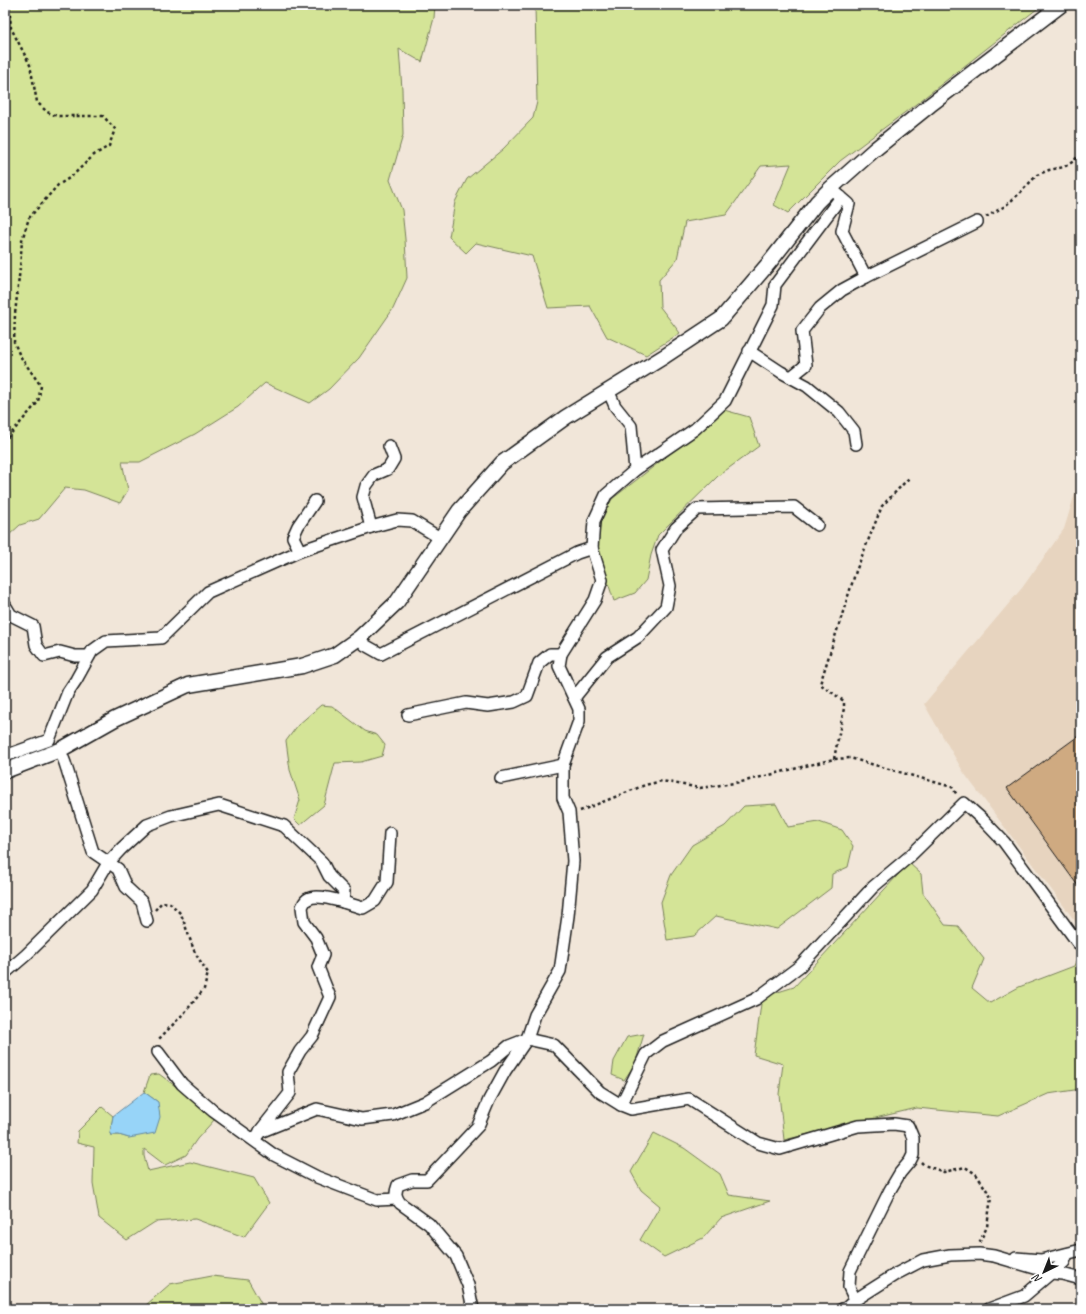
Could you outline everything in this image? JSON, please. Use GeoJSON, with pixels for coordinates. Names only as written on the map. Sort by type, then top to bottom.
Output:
{"type":"FeatureCollection","features":[{"type":"Feature","properties":{"kind":"street"},"geometry":{"type":"LineString","coordinates":[[473,1309],[468,1285],[456,1256],[429,1224],[400,1203],[395,1193],[398,1185],[412,1180],[428,1180],[478,1126],[489,1100],[505,1071],[527,1038],[536,1015],[560,971],[568,916],[573,861],[569,812],[563,798],[563,765],[579,721],[579,709],[559,666],[561,654],[595,600],[602,580],[592,548],[594,521],[606,495],[635,470],[695,429],[725,400],[773,304],[776,285],[836,192],[874,150],[930,105],[1061,5]]}},
{"type":"Feature","properties":{"kind":"street"},"geometry":{"type":"LineString","coordinates":[[836,192],[849,204],[842,231],[866,277]]}},
{"type":"Feature","properties":{"kind":"street"},"geometry":{"type":"LineString","coordinates":[[5,771],[60,750],[115,720],[188,685],[302,666],[335,655],[359,638],[397,602],[459,511],[502,463],[566,417],[665,356],[721,319],[769,263],[817,202],[836,192]]}},
{"type":"Feature","properties":{"kind":"street"},"geometry":{"type":"LineString","coordinates":[[791,377],[806,365],[802,331],[820,308],[842,290],[977,222]]}},
{"type":"Feature","properties":{"kind":"street"},"geometry":{"type":"LineString","coordinates":[[749,351],[808,386],[838,412],[854,431],[856,444]]}},
{"type":"Feature","properties":{"kind":"street"},"geometry":{"type":"LineString","coordinates":[[608,390],[615,406],[631,426],[635,470]]}},
{"type":"Feature","properties":{"kind":"street"},"geometry":{"type":"LineString","coordinates":[[371,527],[363,497],[366,486],[374,475],[388,469],[394,459],[389,446]]}},
{"type":"Feature","properties":{"kind":"street"},"geometry":{"type":"LineString","coordinates":[[300,552],[293,537],[298,526],[315,500]]}},
{"type":"Feature","properties":{"kind":"street"},"geometry":{"type":"LineString","coordinates":[[574,698],[607,657],[638,637],[666,607],[670,586],[662,550],[676,528],[697,509],[794,507],[817,525]]}},
{"type":"Feature","properties":{"kind":"street"},"geometry":{"type":"LineString","coordinates":[[5,756],[49,740],[68,692],[92,651],[106,641],[161,638],[208,592],[300,552],[371,527],[397,520],[412,521],[440,538]]}},
{"type":"Feature","properties":{"kind":"street"},"geometry":{"type":"LineString","coordinates":[[359,638],[365,645],[381,654],[577,553],[592,548]]}},
{"type":"Feature","properties":{"kind":"street"},"geometry":{"type":"LineString","coordinates":[[5,605],[11,615],[33,626],[36,645],[44,656],[60,652],[75,656],[89,656]]}},
{"type":"Feature","properties":{"kind":"street"},"geometry":{"type":"LineString","coordinates":[[408,715],[466,703],[488,706],[514,702],[527,696],[538,663],[550,654],[561,654]]}},
{"type":"Feature","properties":{"kind":"street"},"geometry":{"type":"LineString","coordinates":[[60,750],[93,852],[118,869],[126,887],[142,902],[146,921]]}},
{"type":"Feature","properties":{"kind":"street"},"geometry":{"type":"LineString","coordinates":[[501,778],[563,765]]}},
{"type":"Feature","properties":{"kind":"street"},"geometry":{"type":"LineString","coordinates":[[621,1105],[646,1054],[663,1041],[756,999],[800,966],[873,887],[910,856],[964,803],[1004,842],[1078,943],[1081,944]]}},
{"type":"Feature","properties":{"kind":"street"},"geometry":{"type":"LineString","coordinates":[[5,973],[26,955],[92,890],[108,863],[147,825],[171,816],[219,805],[284,826],[322,862],[329,876],[344,891],[343,902]]}},
{"type":"Feature","properties":{"kind":"street"},"geometry":{"type":"LineString","coordinates":[[257,1136],[290,1093],[288,1072],[300,1051],[312,1036],[330,997],[318,967],[323,955],[316,938],[304,922],[302,907],[307,899],[317,897],[363,908],[376,901],[387,882],[390,833]]}},
{"type":"Feature","properties":{"kind":"street"},"geometry":{"type":"LineString","coordinates":[[257,1136],[317,1109],[362,1119],[393,1115],[425,1102],[491,1061],[509,1046],[527,1038],[554,1046],[600,1092],[621,1105],[631,1109],[689,1099],[758,1143],[780,1149],[858,1126],[894,1124],[908,1126],[913,1138],[913,1156],[900,1173],[890,1190],[850,1271],[849,1287],[854,1300]]}},
{"type":"Feature","properties":{"kind":"street"},"geometry":{"type":"LineString","coordinates":[[158,1052],[182,1084],[213,1111],[257,1136],[274,1155],[317,1177],[377,1200],[397,1199]]}},
{"type":"Feature","properties":{"kind":"street"},"geometry":{"type":"LineString","coordinates":[[1008,1260],[1010,1257],[1041,1260],[1081,1250]]}},
{"type":"Feature","properties":{"kind":"street"},"geometry":{"type":"LineString","coordinates":[[842,1309],[846,1308],[854,1300],[896,1274],[923,1260],[950,1255],[979,1254],[994,1256],[1052,1274],[1062,1274],[1081,1279]]}},
{"type":"Feature","properties":{"kind":"street"},"geometry":{"type":"LineString","coordinates":[[989,1309],[1024,1296],[1052,1274],[1064,1262],[1067,1254]]}},
{"type":"Feature","properties":{"kind":"path"},"geometry":{"type":"LineString","coordinates":[[5,443],[8,437],[38,402],[41,386],[20,356],[14,342],[22,240],[29,218],[58,185],[71,177],[94,155],[109,146],[116,129],[103,116],[57,116],[47,112],[37,102],[30,65],[11,28],[9,5]]}},
{"type":"Feature","properties":{"kind":"path"},"geometry":{"type":"LineString","coordinates":[[977,222],[1006,206],[1037,175],[1049,170],[1064,167],[1074,161],[1081,152]]}},
{"type":"Feature","properties":{"kind":"path"},"geometry":{"type":"LineString","coordinates":[[834,759],[844,701],[820,684],[856,571],[882,506],[908,478]]}},
{"type":"Feature","properties":{"kind":"path"},"geometry":{"type":"LineString","coordinates":[[569,812],[579,811],[645,785],[662,781],[700,788],[741,782],[834,759],[850,758],[952,787],[964,803]]}},
{"type":"Feature","properties":{"kind":"path"},"geometry":{"type":"LineString","coordinates":[[146,921],[162,902],[170,903],[181,914],[195,953],[208,973],[204,989],[186,1011],[156,1042],[158,1052]]}},
{"type":"Feature","properties":{"kind":"path"},"geometry":{"type":"LineString","coordinates":[[913,1156],[924,1165],[944,1172],[965,1168],[976,1174],[991,1197],[987,1226],[977,1245],[979,1254]]}},
{"type":"Feature","properties":{"kind":"shaded area"},"geometry":{"type":"Polygon","coordinates":[[[1081,474],[1081,929],[964,773],[924,704],[1022,588],[1064,529],[1081,474]]]}},
{"type":"Feature","properties":{"kind":"green space"},"geometry":{"type":"Polygon","coordinates":[[[5,5],[435,5],[434,18],[422,62],[399,49],[403,135],[390,180],[402,210],[407,278],[393,309],[359,358],[329,389],[310,403],[265,383],[238,407],[195,434],[140,462],[122,462],[128,490],[120,503],[84,490],[65,488],[39,519],[20,525],[8,536],[5,535],[5,5]]]}},
{"type":"Feature","properties":{"kind":"green space"},"geometry":{"type":"Polygon","coordinates":[[[535,5],[1042,5],[920,101],[840,161],[788,213],[774,205],[791,164],[761,166],[726,215],[685,222],[677,259],[659,280],[660,307],[680,333],[646,355],[607,337],[590,306],[548,308],[532,256],[476,243],[466,253],[449,237],[455,202],[467,179],[503,149],[533,118],[537,102],[535,5]]]}},
{"type":"Feature","properties":{"kind":"green space"},"geometry":{"type":"Polygon","coordinates":[[[724,410],[749,417],[759,446],[718,476],[658,535],[651,555],[646,580],[635,593],[614,601],[596,547],[601,519],[612,499],[724,410]]]}},
{"type":"Feature","properties":{"kind":"green space"},"geometry":{"type":"Polygon","coordinates":[[[321,705],[332,706],[365,731],[377,735],[385,745],[382,756],[361,762],[335,763],[324,805],[300,825],[294,819],[300,800],[290,770],[286,741],[298,725],[321,705]]]}},
{"type":"Feature","properties":{"kind":"green space"},"geometry":{"type":"Polygon","coordinates":[[[776,804],[788,827],[819,822],[842,830],[853,846],[848,867],[832,874],[831,888],[777,929],[716,916],[694,936],[667,940],[661,902],[671,875],[692,845],[725,826],[744,806],[776,804]]]}},
{"type":"Feature","properties":{"kind":"green space"},"geometry":{"type":"Polygon","coordinates":[[[909,863],[921,874],[923,893],[945,925],[958,926],[984,959],[972,988],[990,1003],[1019,987],[1074,966],[1078,956],[1081,956],[1081,1089],[1048,1094],[998,1116],[917,1108],[784,1140],[779,1094],[783,1064],[754,1055],[762,997],[794,987],[909,863]]]}},
{"type":"Feature","properties":{"kind":"green space"},"geometry":{"type":"Polygon","coordinates":[[[644,1034],[635,1064],[624,1080],[612,1075],[614,1061],[627,1037],[644,1034]]]}},
{"type":"Feature","properties":{"kind":"green space"},"geometry":{"type":"Polygon","coordinates":[[[159,1074],[186,1094],[204,1112],[215,1119],[197,1139],[186,1155],[165,1165],[144,1149],[144,1156],[148,1171],[190,1162],[254,1178],[269,1203],[244,1237],[195,1219],[155,1222],[127,1240],[99,1218],[93,1183],[94,1147],[77,1143],[78,1131],[102,1107],[113,1116],[110,1134],[129,1138],[158,1102],[144,1092],[150,1075],[159,1074]]]}},
{"type":"Feature","properties":{"kind":"green space"},"geometry":{"type":"Polygon","coordinates":[[[654,1133],[684,1148],[720,1174],[729,1195],[770,1201],[721,1218],[703,1238],[664,1257],[640,1240],[660,1206],[641,1190],[631,1172],[654,1133]]]}},
{"type":"Feature","properties":{"kind":"green space"},"geometry":{"type":"Polygon","coordinates":[[[212,1276],[248,1280],[262,1305],[268,1309],[145,1309],[146,1305],[170,1284],[212,1276]]]}},
{"type":"Feature","properties":{"kind":"water"},"geometry":{"type":"Polygon","coordinates":[[[144,1092],[158,1102],[160,1117],[155,1133],[129,1138],[119,1135],[111,1135],[113,1116],[144,1092]]]}},
{"type":"Feature","properties":{"kind":"building"},"geometry":{"type":"Polygon","coordinates":[[[1081,734],[1081,890],[1007,788],[1081,734]]]}}]}
